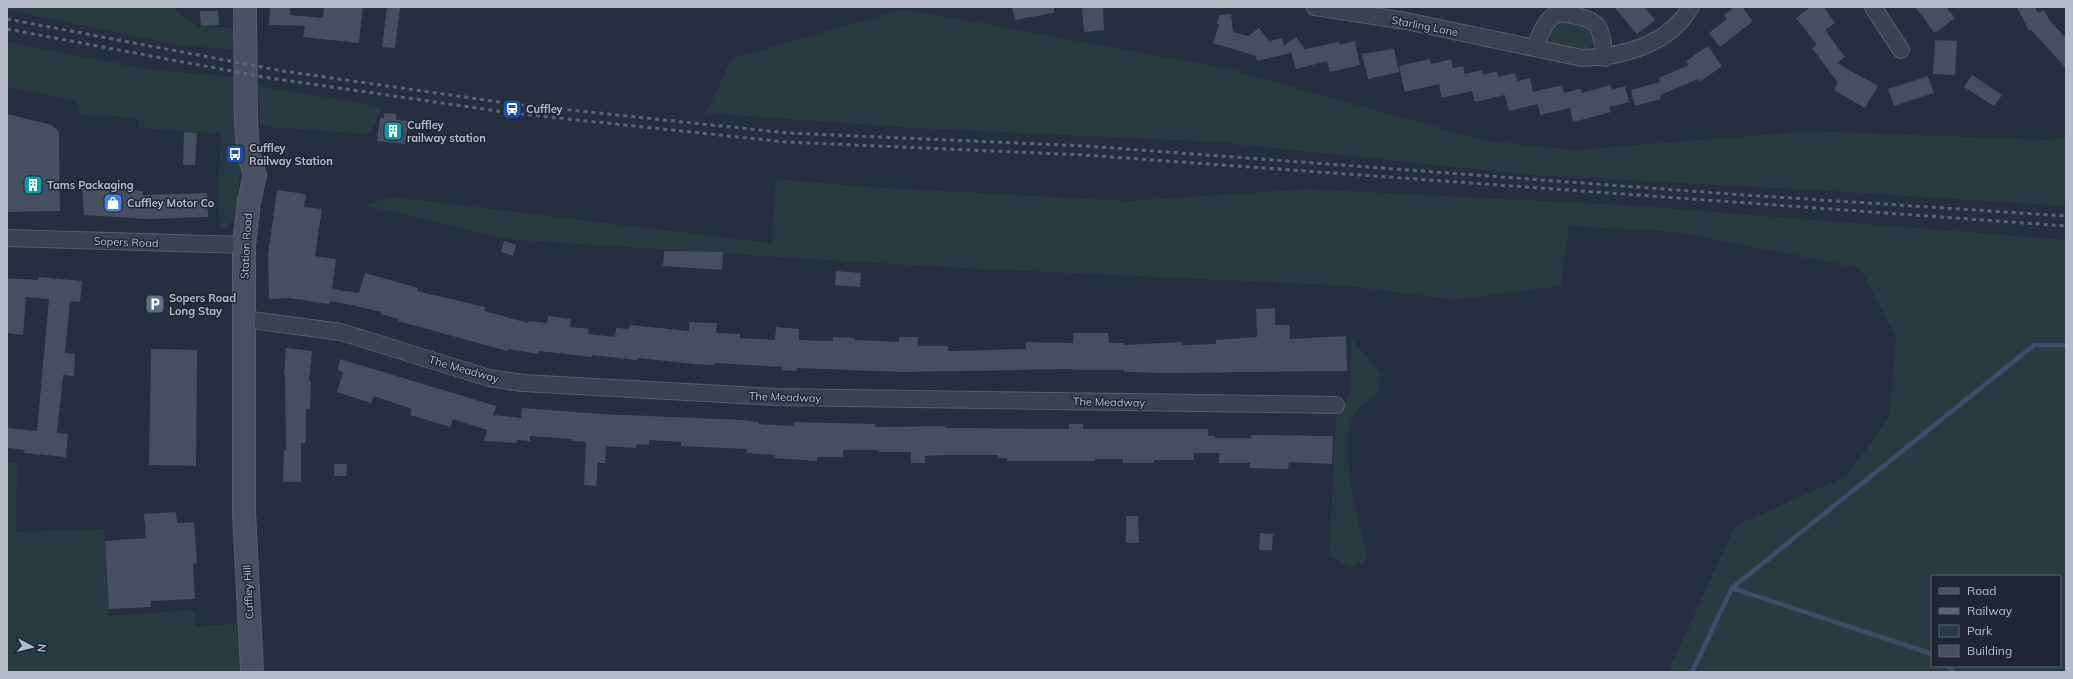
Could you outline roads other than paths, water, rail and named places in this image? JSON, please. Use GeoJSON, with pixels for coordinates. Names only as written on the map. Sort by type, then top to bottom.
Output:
{"type":"FeatureCollection","features":[{"type":"Feature","properties":{"kind":"main road","name":"Station Road"},"geometry":{"type":"LineString","coordinates":[[244,512],[244,245],[248,201],[255,175],[248,152],[246,121],[245,7]]}},
{"type":"Feature","properties":{"kind":"main road","name":"Cuffley Hill"},"geometry":{"type":"LineString","coordinates":[[244,512],[252,672]]}},
{"type":"Feature","properties":{"kind":"street","name":"Starling Lane"},"geometry":{"type":"LineString","coordinates":[[1315,7],[1406,21],[1582,58],[1605,58],[1636,51],[1660,38],[1676,24],[1691,7]]}},
{"type":"Feature","properties":{"kind":"street"},"geometry":{"type":"LineString","coordinates":[[1873,7],[1901,50]]}},
{"type":"Feature","properties":{"kind":"street"},"geometry":{"type":"LineString","coordinates":[[1535,47],[1548,21],[1555,14],[1564,13],[1594,21],[1600,29],[1605,58]]}},
{"type":"Feature","properties":{"kind":"street","name":"Sopers Road"},"geometry":{"type":"LineString","coordinates":[[7,238],[244,245]]}},
{"type":"Feature","properties":{"kind":"street","name":"The Meadway"},"geometry":{"type":"LineString","coordinates":[[244,319],[341,332],[489,378],[523,384],[776,397],[1336,405]]}},
{"type":"Feature","properties":{"kind":"waterway"},"geometry":{"type":"LineString","coordinates":[[1732,588],[2034,345],[2066,345]]}},
{"type":"Feature","properties":{"kind":"waterway"},"geometry":{"type":"LineString","coordinates":[[1692,672],[1732,588],[1931,654]]}},
{"type":"Feature","properties":{"kind":"waterway"},"geometry":{"type":"LineString","coordinates":[[1948,667],[1954,672]]}},
{"type":"Feature","properties":{"kind":"railway"},"geometry":{"type":"LineString","coordinates":[[7,19],[283,71],[513,104],[788,133],[1086,146],[1730,194],[2066,216]]}},
{"type":"Feature","properties":{"kind":"railway"},"geometry":{"type":"LineString","coordinates":[[7,29],[263,77],[511,113],[786,142],[1084,155],[2066,226]]}},
{"type":"Feature","properties":{"kind":"place","name":"Cuffley"},"geometry":{"type":"Point","coordinates":[512,109]}},
{"type":"Feature","properties":{"kind":"place","name":"Cuffley railway station"},"geometry":{"type":"Point","coordinates":[393,131]}},
{"type":"Feature","properties":{"kind":"place","name":"Cuffley Railway Station"},"geometry":{"type":"Point","coordinates":[235,154]}},
{"type":"Feature","properties":{"kind":"place","name":"Tams Packaging"},"geometry":{"type":"Point","coordinates":[33,185]}},
{"type":"Feature","properties":{"kind":"place","name":"Cuffley Motor Co"},"geometry":{"type":"Point","coordinates":[113,203]}},
{"type":"Feature","properties":{"kind":"place","name":"Sopers Road Long Stay"},"geometry":{"type":"Point","coordinates":[155,304]}}]}
